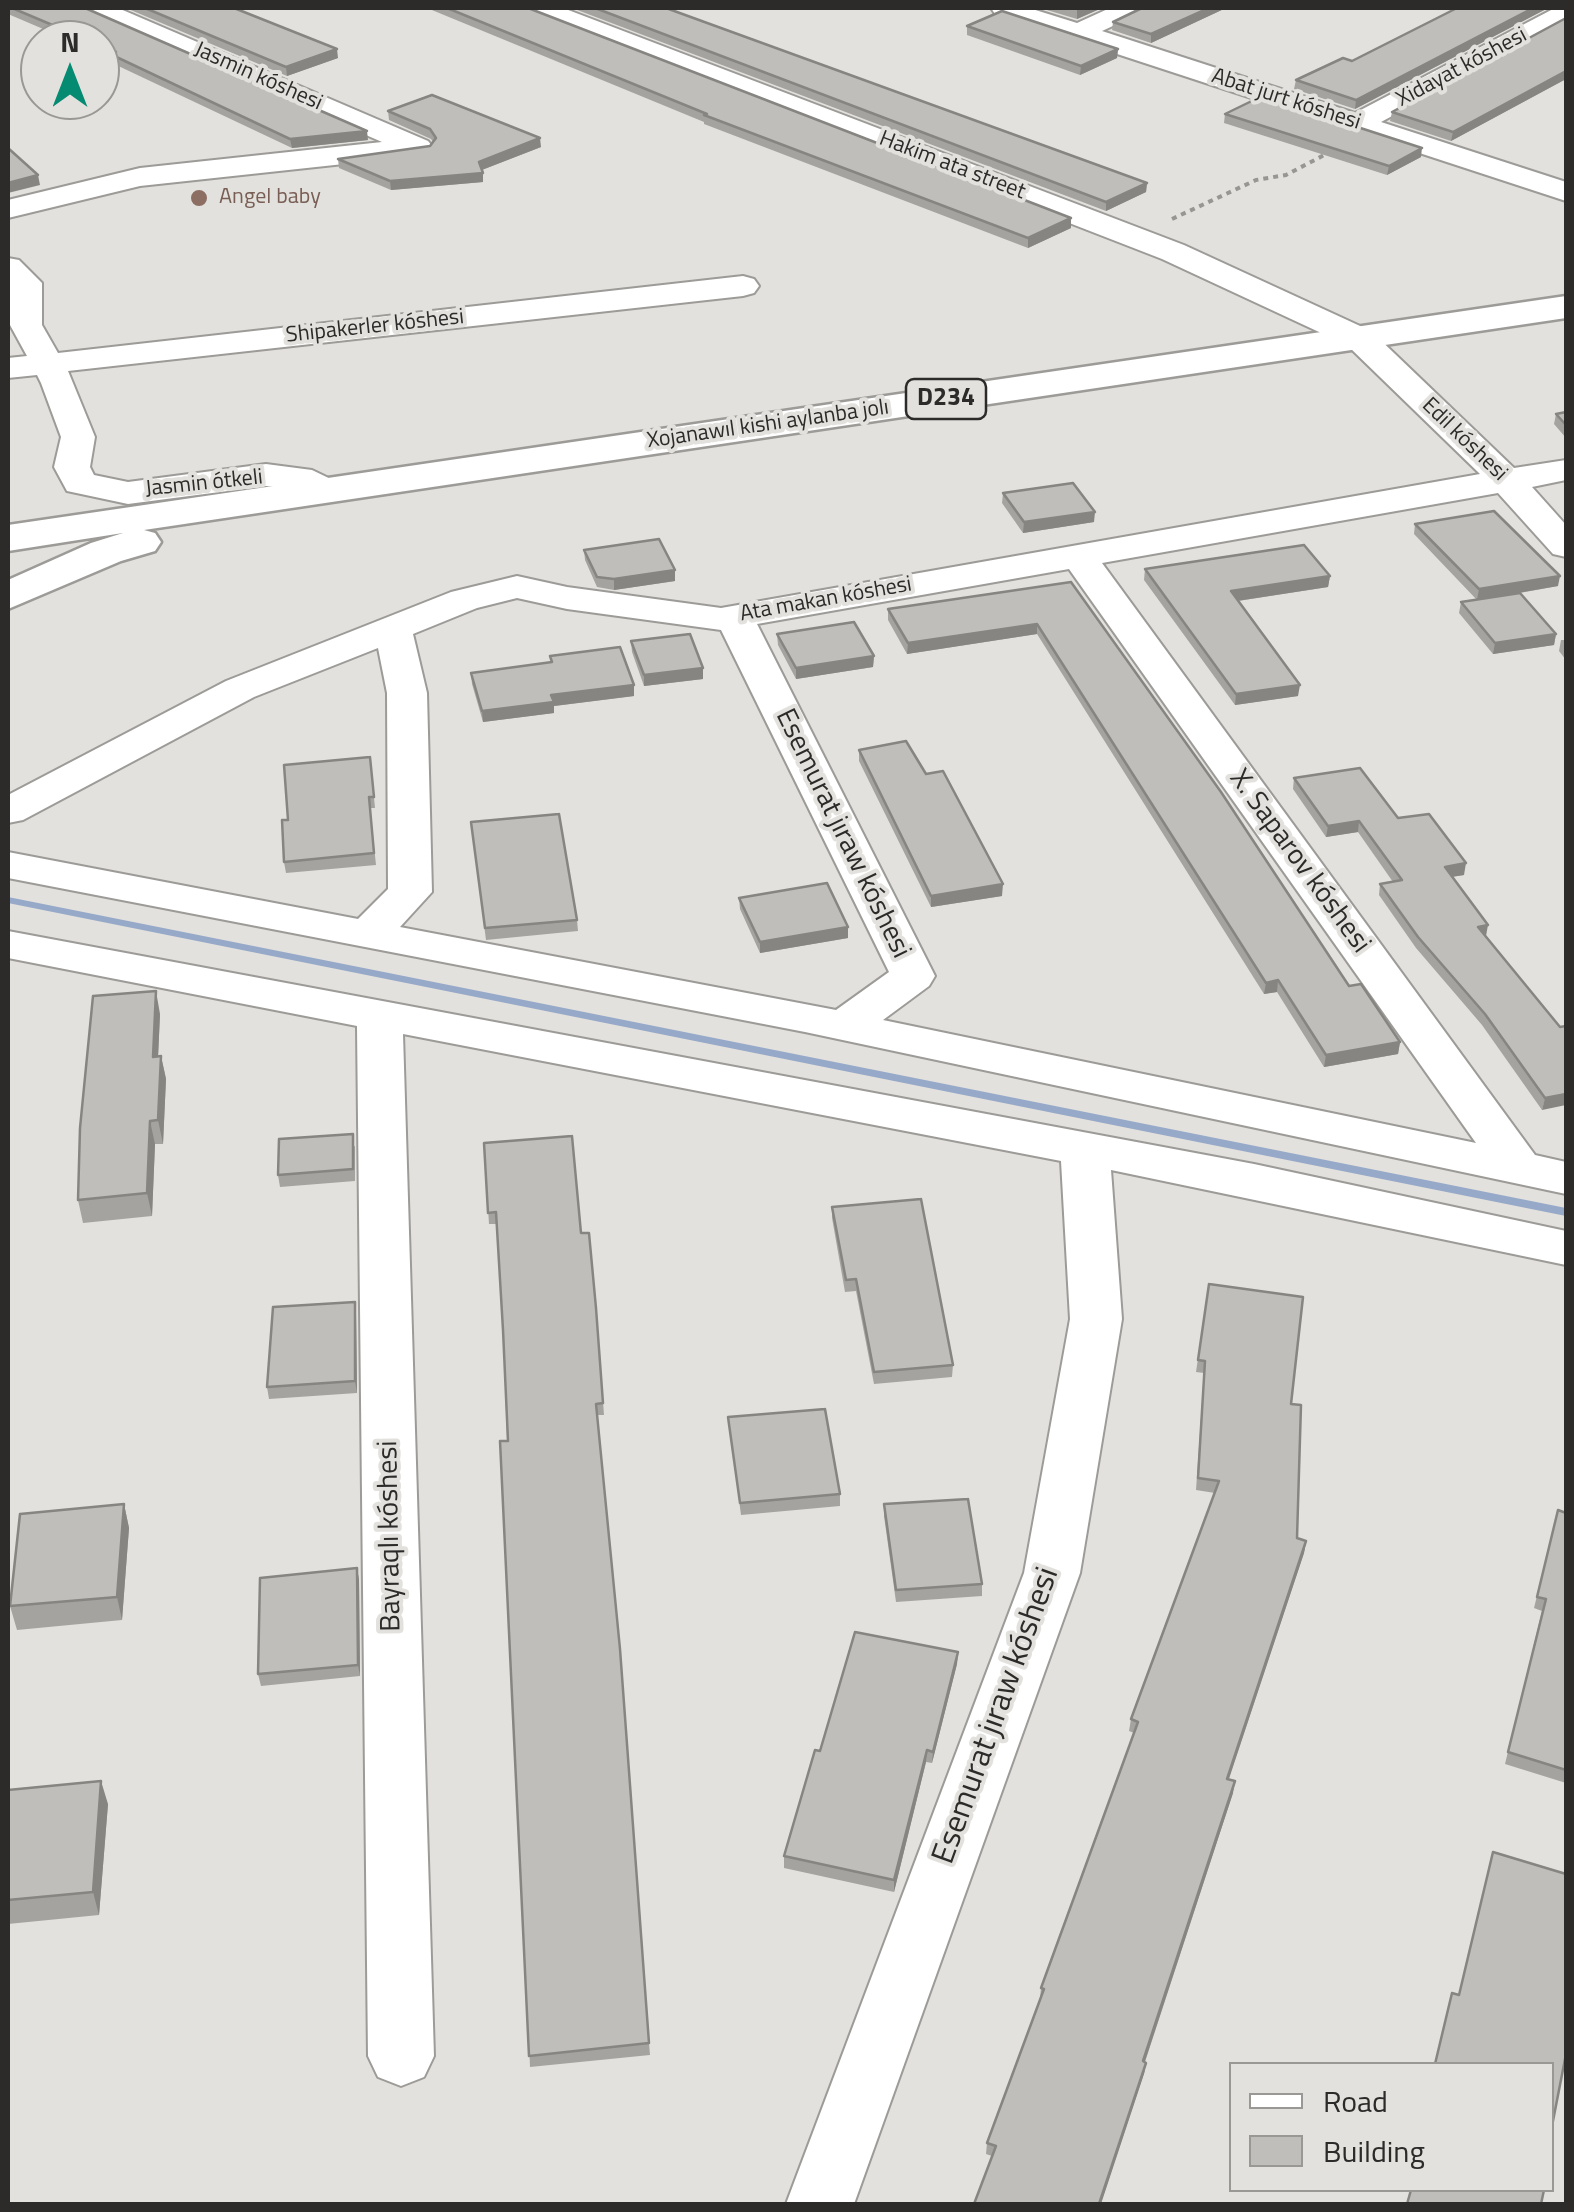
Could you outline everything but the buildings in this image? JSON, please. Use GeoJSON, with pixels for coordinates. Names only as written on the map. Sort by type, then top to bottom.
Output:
{"type":"FeatureCollection","features":[{"type":"Feature","properties":{"kind":"main road","name":"Xojanawıl kishi aylanba jolı"},"geometry":{"type":"LineString","coordinates":[[8,538],[1566,308]]}},
{"type":"Feature","properties":{"kind":"main road","name":"Xojanawıl kishi aylanba jolı"},"geometry":{"type":"LineString","coordinates":[[8,596],[106,552],[326,490]]}},
{"type":"Feature","properties":{"kind":"street","name":"Jasmin kóshesi"},"geometry":{"type":"LineString","coordinates":[[8,209],[140,177],[418,147],[97,8]]}},
{"type":"Feature","properties":{"kind":"street","name":"Hakim ata street"},"geometry":{"type":"LineString","coordinates":[[540,8],[1134,236],[1358,338]]}},
{"type":"Feature","properties":{"kind":"street","name":"Abat jurt kóshesi"},"geometry":{"type":"LineString","coordinates":[[1004,8],[1566,192]]}},
{"type":"Feature","properties":{"kind":"street"},"geometry":{"type":"LineString","coordinates":[[1079,32],[1130,8]]}},
{"type":"Feature","properties":{"kind":"street","name":"Xidayat kóshesi"},"geometry":{"type":"LineString","coordinates":[[1366,126],[1566,12]]}},
{"type":"Feature","properties":{"kind":"street","name":"Jasmin ótkeli"},"geometry":{"type":"LineString","coordinates":[[8,267],[26,283],[26,325],[58,383],[78,437],[72,467],[80,484],[128,492],[266,475],[298,478],[326,490]]}},
{"type":"Feature","properties":{"kind":"street","name":"Shipakerler kóshesi"},"geometry":{"type":"LineString","coordinates":[[8,368],[743,286]]}},
{"type":"Feature","properties":{"kind":"street","name":"Edil kóshesi"},"geometry":{"type":"LineString","coordinates":[[1358,338],[1509,483],[1566,546]]}},
{"type":"Feature","properties":{"kind":"street","name":"Ata makan kóshesi"},"geometry":{"type":"LineString","coordinates":[[8,811],[240,688],[464,600],[517,586],[567,598],[721,619],[1566,470]]}},
{"type":"Feature","properties":{"kind":"street","name":"X. Saparov kóshesi"},"geometry":{"type":"LineString","coordinates":[[1078,555],[1520,1168]]}},
{"type":"Feature","properties":{"kind":"street","name":"Esemurat jıraw kóshesi"},"geometry":{"type":"LineString","coordinates":[[734,617],[913,976],[844,1026]]}},
{"type":"Feature","properties":{"kind":"street"},"geometry":{"type":"LineString","coordinates":[[367,934],[410,892],[406,693],[393,628]]}},
{"type":"Feature","properties":{"kind":"street"},"geometry":{"type":"LineString","coordinates":[[8,865],[844,1026],[1566,1178]]}},
{"type":"Feature","properties":{"kind":"street"},"geometry":{"type":"LineString","coordinates":[[8,945],[1254,1181],[1566,1248]]}},
{"type":"Feature","properties":{"kind":"street","name":"Bayraqlı kóshesi"},"geometry":{"type":"LineString","coordinates":[[380,1017],[401,2056]]}},
{"type":"Feature","properties":{"kind":"street","name":"Esemurat jıraw kóshesi"},"geometry":{"type":"LineString","coordinates":[[820,2204],[1052,1573],[1096,1320],[1085,1151]]}},
{"type":"Feature","properties":{"kind":"path"},"geometry":{"type":"LineString","coordinates":[[1134,236],[1256,180],[1286,175],[1366,126]]}},
{"type":"Feature","properties":{"kind":"waterway"},"geometry":{"type":"LineString","coordinates":[[8,900],[1566,1212]]}},
{"type":"Feature","properties":{"kind":"place","name":"Angel baby"},"geometry":{"type":"Point","coordinates":[199,198]}}]}
